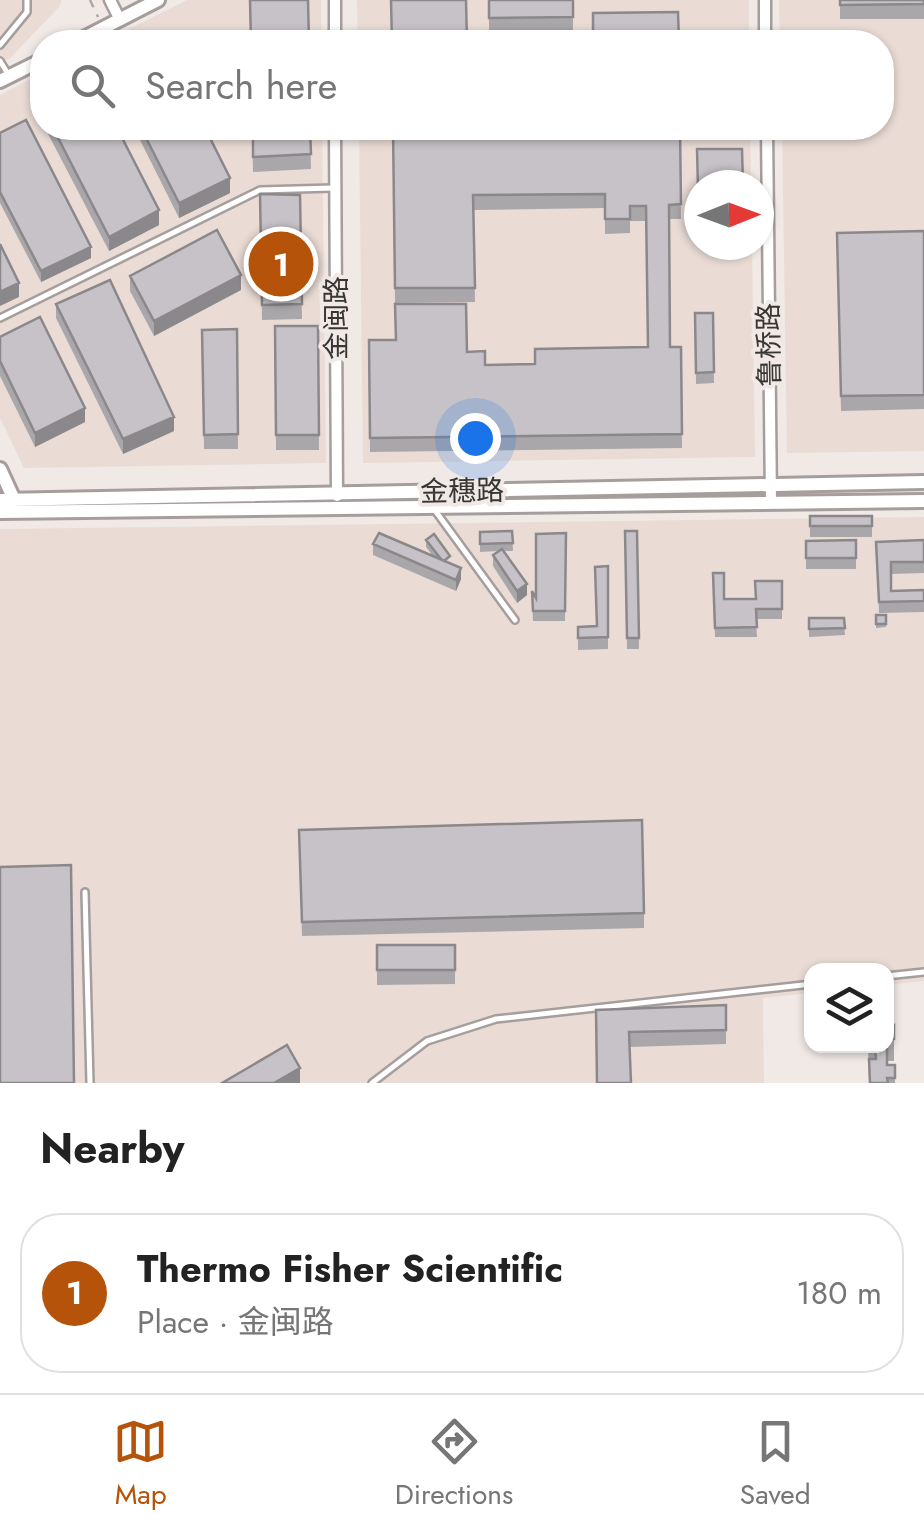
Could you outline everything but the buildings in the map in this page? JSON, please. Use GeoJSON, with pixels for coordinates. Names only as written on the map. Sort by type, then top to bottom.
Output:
{"type":"FeatureCollection","features":[{"type":"Feature","properties":{"kind":"street"},"geometry":{"type":"LineString","coordinates":[[110,0],[120,20]]}},
{"type":"Feature","properties":{"kind":"street"},"geometry":{"type":"LineString","coordinates":[[100,30],[158,0]]}},
{"type":"Feature","properties":{"kind":"street"},"geometry":{"type":"LineString","coordinates":[[334,0],[335,30]]}},
{"type":"Feature","properties":{"kind":"street"},"geometry":{"type":"LineString","coordinates":[[765,0],[766,30]]}},
{"type":"Feature","properties":{"kind":"street"},"geometry":{"type":"LineString","coordinates":[[5,79],[30,66]]}},
{"type":"Feature","properties":{"kind":"street","name":"金闽路"},"geometry":{"type":"LineString","coordinates":[[336,140],[337,500]]}},
{"type":"Feature","properties":{"kind":"street","name":"鲁桥路"},"geometry":{"type":"LineString","coordinates":[[766,140],[771,503]]}},
{"type":"Feature","properties":{"kind":"street"},"geometry":{"type":"LineString","coordinates":[[0,469],[6,504]]}},
{"type":"Feature","properties":{"kind":"street","name":"金穗路"},"geometry":{"type":"LineString","coordinates":[[6,504],[337,500],[924,482]]}},
{"type":"Feature","properties":{"kind":"street","name":"金穗路"},"geometry":{"type":"LineString","coordinates":[[337,500],[432,506],[924,500]]}},
{"type":"Feature","properties":{"kind":"lane"},"geometry":{"type":"LineString","coordinates":[[0,45],[28,12],[27,0]]}},
{"type":"Feature","properties":{"kind":"lane"},"geometry":{"type":"LineString","coordinates":[[0,61],[5,79]]}},
{"type":"Feature","properties":{"kind":"lane"},"geometry":{"type":"LineString","coordinates":[[0,318],[260,190],[336,188]]}},
{"type":"Feature","properties":{"kind":"lane"},"geometry":{"type":"LineString","coordinates":[[432,506],[515,620]]}},
{"type":"Feature","properties":{"kind":"lane"},"geometry":{"type":"LineString","coordinates":[[86,892],[90,1083]]}},
{"type":"Feature","properties":{"kind":"lane"},"geometry":{"type":"LineString","coordinates":[[894,975],[924,972]]}},
{"type":"Feature","properties":{"kind":"lane"},"geometry":{"type":"LineString","coordinates":[[372,1083],[427,1041],[496,1020],[804,985]]}},
{"type":"Feature","properties":{"kind":"path"},"geometry":{"type":"LineString","coordinates":[[90,0],[104,28]]}},
{"type":"Feature","properties":{"kind":"shaded area"},"geometry":{"type":"Polygon","coordinates":[[[0,0],[61,0],[60,6],[37,30],[30,30],[30,37],[0,64],[0,0]]]}},
{"type":"Feature","properties":{"kind":"shaded area"},"geometry":{"type":"Polygon","coordinates":[[[187,0],[321,0],[321,30],[127,30],[187,0]]]}},
{"type":"Feature","properties":{"kind":"shaded area"},"geometry":{"type":"Polygon","coordinates":[[[357,0],[749,0],[749,30],[358,30],[357,0]]]}},
{"type":"Feature","properties":{"kind":"shaded area"},"geometry":{"type":"Polygon","coordinates":[[[779,0],[924,0],[924,451],[787,453],[782,140],[894,140],[894,30],[780,30],[779,0]]]}},
{"type":"Feature","properties":{"kind":"shaded area"},"geometry":{"type":"Polygon","coordinates":[[[30,79],[30,140],[322,140],[326,463],[24,468],[0,418],[0,95],[30,79]]]}},
{"type":"Feature","properties":{"kind":"shaded area"},"geometry":{"type":"Polygon","coordinates":[[[359,140],[750,140],[751,170],[684,170],[684,260],[752,260],[755,457],[363,463],[359,140]]]}},
{"type":"Feature","properties":{"kind":"shaded area"},"geometry":{"type":"Polygon","coordinates":[[[924,517],[924,981],[894,984],[894,963],[804,963],[804,994],[763,998],[764,1083],[0,1083],[0,529],[924,517]]]}},
{"type":"Feature","properties":{"kind":"place","name":"Thermo Fisher Scientific"},"geometry":{"type":"Point","coordinates":[281,264]}}]}
